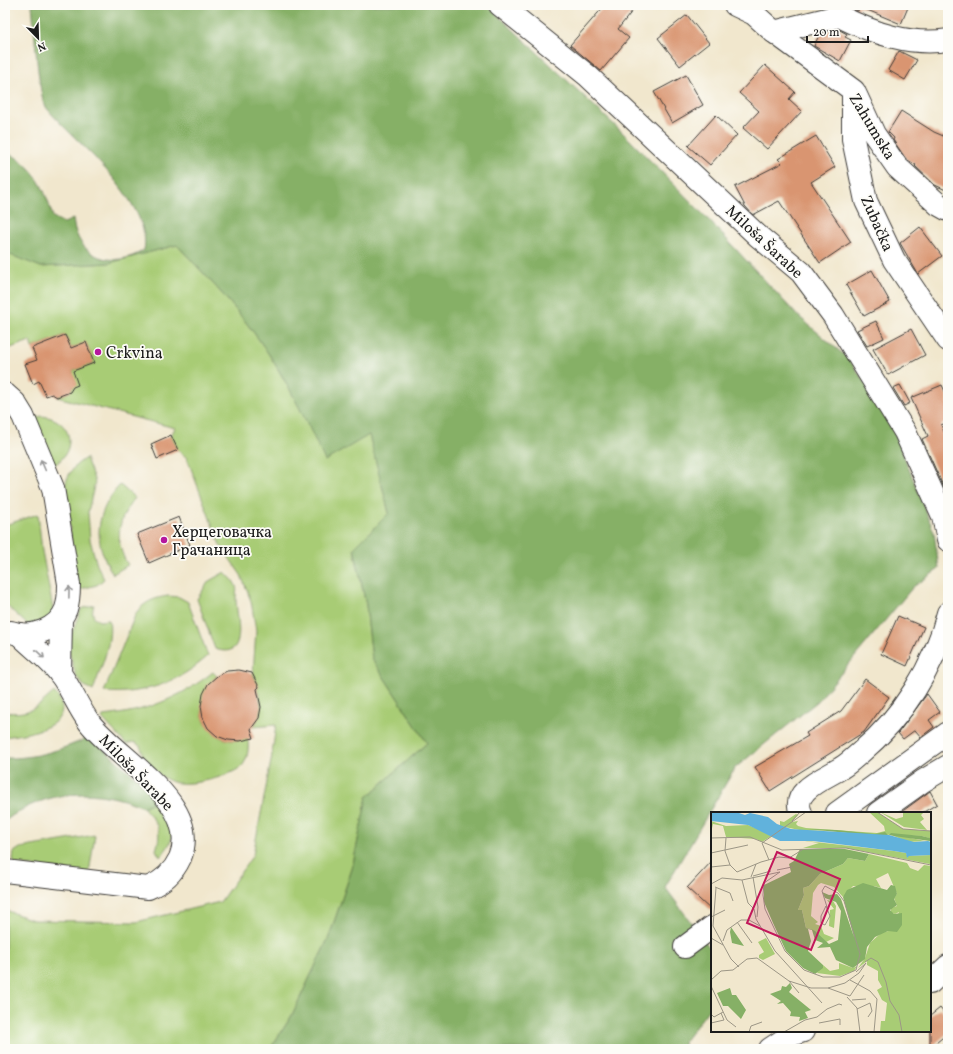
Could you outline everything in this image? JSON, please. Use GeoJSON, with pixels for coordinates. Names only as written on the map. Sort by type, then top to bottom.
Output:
{"type":"FeatureCollection","features":[{"type":"Feature","properties":{"kind":"street","name":"Miloša Šarabe"},"geometry":{"type":"LineString","coordinates":[[500,5],[588,76],[758,236],[801,272],[833,315],[905,432],[943,516],[948,540]]}},
{"type":"Feature","properties":{"kind":"street","name":"Zahumska"},"geometry":{"type":"LineString","coordinates":[[735,5],[754,14],[774,32],[854,91],[874,134],[897,167],[939,205],[948,210]]}},
{"type":"Feature","properties":{"kind":"street"},"geometry":{"type":"LineString","coordinates":[[774,32],[839,16],[865,29],[901,39],[948,40]]}},
{"type":"Feature","properties":{"kind":"street","name":"Zubačka"},"geometry":{"type":"LineString","coordinates":[[854,91],[853,139],[866,201],[894,260],[948,340]]}},
{"type":"Feature","properties":{"kind":"street"},"geometry":{"type":"LineString","coordinates":[[5,394],[15,403],[23,416],[56,498],[69,584],[69,599],[61,618],[60,674]]}},
{"type":"Feature","properties":{"kind":"street"},"geometry":{"type":"LineString","coordinates":[[800,812],[799,809],[800,798],[806,789],[842,767],[872,743],[897,714],[926,671],[942,636],[948,613]]}},
{"type":"Feature","properties":{"kind":"street"},"geometry":{"type":"LineString","coordinates":[[12,632],[41,632],[51,627],[61,618]]}},
{"type":"Feature","properties":{"kind":"street","name":"Miloša Šarabe"},"geometry":{"type":"LineString","coordinates":[[5,871],[148,888],[156,885],[170,873],[181,854],[183,832],[180,820],[170,801],[89,722],[60,674],[12,632]]}},
{"type":"Feature","properties":{"kind":"street"},"geometry":{"type":"LineString","coordinates":[[838,812],[948,733]]}},
{"type":"Feature","properties":{"kind":"street"},"geometry":{"type":"LineString","coordinates":[[879,812],[923,781],[948,766]]}},
{"type":"Feature","properties":{"kind":"street"},"geometry":{"type":"LineString","coordinates":[[685,947],[711,928]]}},
{"type":"Feature","properties":{"kind":"street"},"geometry":{"type":"LineString","coordinates":[[931,982],[948,966]]}},
{"type":"Feature","properties":{"kind":"street"},"geometry":{"type":"LineString","coordinates":[[770,1049],[791,1035],[800,1032]]}},
{"type":"Feature","properties":{"kind":"green space"},"geometry":{"type":"Polygon","coordinates":[[[32,5],[487,5],[624,134],[705,216],[796,314],[849,359],[888,416],[934,532],[939,569],[913,587],[818,701],[735,768],[665,887],[711,950],[711,1006],[684,1042],[685,1049],[270,1049],[291,1017],[329,937],[352,869],[367,797],[427,743],[372,659],[366,605],[354,548],[389,513],[369,435],[325,461],[291,392],[258,338],[225,297],[177,245],[109,263],[41,267],[5,253],[5,151],[24,163],[37,178],[42,186],[53,217],[64,223],[73,219],[76,232],[81,243],[89,251],[98,257],[120,259],[132,256],[144,250],[144,234],[129,199],[88,150],[49,112],[46,107],[43,100],[37,59],[32,5]]]}},
{"type":"Feature","properties":{"kind":"green space"},"geometry":{"type":"Polygon","coordinates":[[[177,245],[225,297],[258,338],[291,392],[325,460],[369,434],[389,513],[354,549],[366,605],[372,659],[427,743],[367,797],[352,869],[329,937],[291,1017],[270,1049],[5,1049],[5,910],[33,920],[136,922],[220,902],[253,855],[271,761],[276,725],[253,727],[260,713],[261,704],[257,689],[259,687],[253,674],[256,631],[251,601],[241,575],[220,545],[187,458],[178,450],[171,435],[175,428],[57,397],[70,392],[73,387],[73,371],[94,363],[86,343],[71,348],[65,335],[32,348],[30,341],[5,350],[5,252],[41,267],[109,263],[177,245]]]}},
{"type":"Feature","properties":{"kind":"green space"},"geometry":{"type":"Polygon","coordinates":[[[42,416],[52,418],[60,423],[66,429],[68,436],[69,444],[66,452],[53,466],[33,418],[42,416]]]}},
{"type":"Feature","properties":{"kind":"green space"},"geometry":{"type":"Polygon","coordinates":[[[86,458],[95,482],[88,512],[90,540],[97,565],[104,579],[97,585],[77,590],[65,486],[72,470],[86,458]]]}},
{"type":"Feature","properties":{"kind":"green space"},"geometry":{"type":"Polygon","coordinates":[[[120,485],[135,498],[124,514],[121,522],[119,539],[128,565],[113,574],[106,562],[102,550],[99,539],[99,528],[105,506],[120,485]]]}},
{"type":"Feature","properties":{"kind":"green space"},"geometry":{"type":"Polygon","coordinates":[[[38,514],[42,551],[54,614],[31,628],[5,604],[5,525],[38,514]]]}},
{"type":"Feature","properties":{"kind":"green space"},"geometry":{"type":"Polygon","coordinates":[[[225,572],[236,586],[239,625],[237,643],[233,648],[226,651],[215,649],[197,599],[209,581],[225,572]]]}},
{"type":"Feature","properties":{"kind":"green space"},"geometry":{"type":"Polygon","coordinates":[[[168,596],[179,597],[188,602],[208,656],[185,673],[160,685],[133,691],[104,692],[136,613],[150,601],[168,596]]]}},
{"type":"Feature","properties":{"kind":"green space"},"geometry":{"type":"Polygon","coordinates":[[[94,605],[93,613],[95,618],[99,621],[109,620],[110,629],[108,647],[93,691],[83,685],[76,676],[69,652],[69,641],[81,609],[94,605]]]}},
{"type":"Feature","properties":{"kind":"green space"},"geometry":{"type":"Polygon","coordinates":[[[213,672],[217,676],[208,687],[203,699],[202,711],[205,722],[212,731],[221,737],[233,740],[248,739],[248,753],[246,760],[242,766],[228,774],[209,780],[189,783],[173,782],[164,778],[140,759],[143,753],[140,746],[134,742],[126,744],[102,718],[103,716],[133,711],[161,702],[188,689],[213,672]]]}},
{"type":"Feature","properties":{"kind":"green space"},"geometry":{"type":"Polygon","coordinates":[[[54,692],[60,700],[62,709],[60,716],[55,722],[40,730],[5,737],[5,712],[14,713],[32,709],[54,692]]]}},
{"type":"Feature","properties":{"kind":"green space"},"geometry":{"type":"Polygon","coordinates":[[[90,737],[160,799],[143,807],[108,796],[72,794],[37,802],[21,810],[5,821],[5,758],[38,755],[90,737]]]}},
{"type":"Feature","properties":{"kind":"green space"},"geometry":{"type":"Polygon","coordinates":[[[160,799],[168,816],[172,838],[170,844],[160,857],[156,850],[159,836],[157,826],[155,821],[143,807],[160,799]]]}},
{"type":"Feature","properties":{"kind":"green space"},"geometry":{"type":"Polygon","coordinates":[[[95,835],[89,873],[15,864],[13,859],[14,852],[20,848],[95,835]]]}},
{"type":"Feature","properties":{"kind":"building"},"geometry":{"type":"Polygon","coordinates":[[[605,5],[637,5],[618,29],[629,38],[601,71],[570,45],[605,5]]]}},
{"type":"Feature","properties":{"kind":"building"},"geometry":{"type":"Polygon","coordinates":[[[845,5],[909,5],[901,24],[860,7],[858,11],[845,5]]]}},
{"type":"Feature","properties":{"kind":"building"},"geometry":{"type":"Polygon","coordinates":[[[687,15],[709,43],[680,66],[658,38],[687,15]]]}},
{"type":"Feature","properties":{"kind":"building"},"geometry":{"type":"Polygon","coordinates":[[[838,29],[847,34],[845,37],[851,40],[840,61],[814,46],[820,33],[838,29]]]}},
{"type":"Feature","properties":{"kind":"building"},"geometry":{"type":"Polygon","coordinates":[[[899,51],[917,60],[905,80],[888,70],[899,51]]]}},
{"type":"Feature","properties":{"kind":"building"},"geometry":{"type":"Polygon","coordinates":[[[765,65],[795,92],[789,99],[802,111],[767,149],[743,128],[759,111],[739,93],[765,65]]]}},
{"type":"Feature","properties":{"kind":"building"},"geometry":{"type":"Polygon","coordinates":[[[686,75],[703,105],[672,123],[654,92],[686,75]]]}},
{"type":"Feature","properties":{"kind":"building"},"geometry":{"type":"Polygon","coordinates":[[[901,111],[934,132],[948,138],[948,191],[935,185],[915,166],[916,165],[906,159],[893,140],[894,138],[888,132],[901,111]]]}},
{"type":"Feature","properties":{"kind":"building"},"geometry":{"type":"Polygon","coordinates":[[[716,115],[737,135],[710,165],[688,146],[716,115]]]}},
{"type":"Feature","properties":{"kind":"building"},"geometry":{"type":"Polygon","coordinates":[[[816,136],[835,167],[811,182],[851,242],[820,263],[779,201],[753,215],[745,206],[735,187],[782,163],[778,159],[816,136]]]}},
{"type":"Feature","properties":{"kind":"building"},"geometry":{"type":"Polygon","coordinates":[[[920,227],[942,256],[918,274],[900,243],[920,227]]]}},
{"type":"Feature","properties":{"kind":"building"},"geometry":{"type":"Polygon","coordinates":[[[872,270],[890,302],[864,316],[846,285],[872,270]]]}},
{"type":"Feature","properties":{"kind":"building"},"geometry":{"type":"Polygon","coordinates":[[[876,321],[884,338],[867,346],[857,330],[876,321]]]}},
{"type":"Feature","properties":{"kind":"building"},"geometry":{"type":"Polygon","coordinates":[[[911,329],[925,355],[888,375],[873,349],[911,329]]]}},
{"type":"Feature","properties":{"kind":"building"},"geometry":{"type":"Polygon","coordinates":[[[65,335],[71,348],[86,342],[94,363],[73,371],[78,385],[73,387],[70,392],[57,397],[52,394],[46,396],[39,381],[33,384],[25,364],[37,360],[32,348],[65,335]]]}},
{"type":"Feature","properties":{"kind":"building"},"geometry":{"type":"Polygon","coordinates":[[[900,385],[910,403],[904,406],[893,388],[900,385]]]}},
{"type":"Feature","properties":{"kind":"building"},"geometry":{"type":"Polygon","coordinates":[[[942,385],[948,398],[948,422],[941,425],[948,440],[948,497],[922,439],[928,436],[911,398],[942,385]]]}},
{"type":"Feature","properties":{"kind":"building"},"geometry":{"type":"Polygon","coordinates":[[[171,435],[178,450],[157,459],[151,444],[171,435]]]}},
{"type":"Feature","properties":{"kind":"building","name":"Херцеговачка Грачаница"},"geometry":{"type":"Polygon","coordinates":[[[179,517],[190,545],[149,563],[137,534],[179,517]]]}},
{"type":"Feature","properties":{"kind":"building"},"geometry":{"type":"Polygon","coordinates":[[[898,616],[924,627],[907,666],[881,654],[898,616]]]}},
{"type":"Feature","properties":{"kind":"building"},"geometry":{"type":"Polygon","coordinates":[[[239,670],[252,673],[259,687],[257,689],[261,707],[259,718],[251,729],[254,738],[240,741],[228,740],[217,736],[208,728],[203,718],[201,706],[203,694],[208,684],[217,676],[227,671],[239,670]]]}},
{"type":"Feature","properties":{"kind":"building"},"geometry":{"type":"Polygon","coordinates":[[[865,679],[889,697],[864,732],[770,791],[755,767],[808,736],[806,733],[841,711],[865,679]]]}},
{"type":"Feature","properties":{"kind":"building"},"geometry":{"type":"Polygon","coordinates":[[[927,694],[940,712],[929,720],[934,727],[921,737],[915,730],[903,739],[898,733],[927,694]]]}},
{"type":"Feature","properties":{"kind":"building"},"geometry":{"type":"Polygon","coordinates":[[[930,791],[937,804],[924,812],[901,812],[930,791]]]}},
{"type":"Feature","properties":{"kind":"building"},"geometry":{"type":"Polygon","coordinates":[[[711,862],[711,910],[687,888],[711,862]]]}},
{"type":"Feature","properties":{"kind":"building"},"geometry":{"type":"Polygon","coordinates":[[[940,1008],[948,1018],[948,1033],[930,1048],[931,1032],[931,1015],[940,1008]]]}},
{"type":"Feature","properties":{"kind":"place","name":"Crkvina"},"geometry":{"type":"Point","coordinates":[98,352]}},
{"type":"Feature","properties":{"kind":"place","name":"Херцеговачка Грачаница"},"geometry":{"type":"Point","coordinates":[164,540]}}]}
